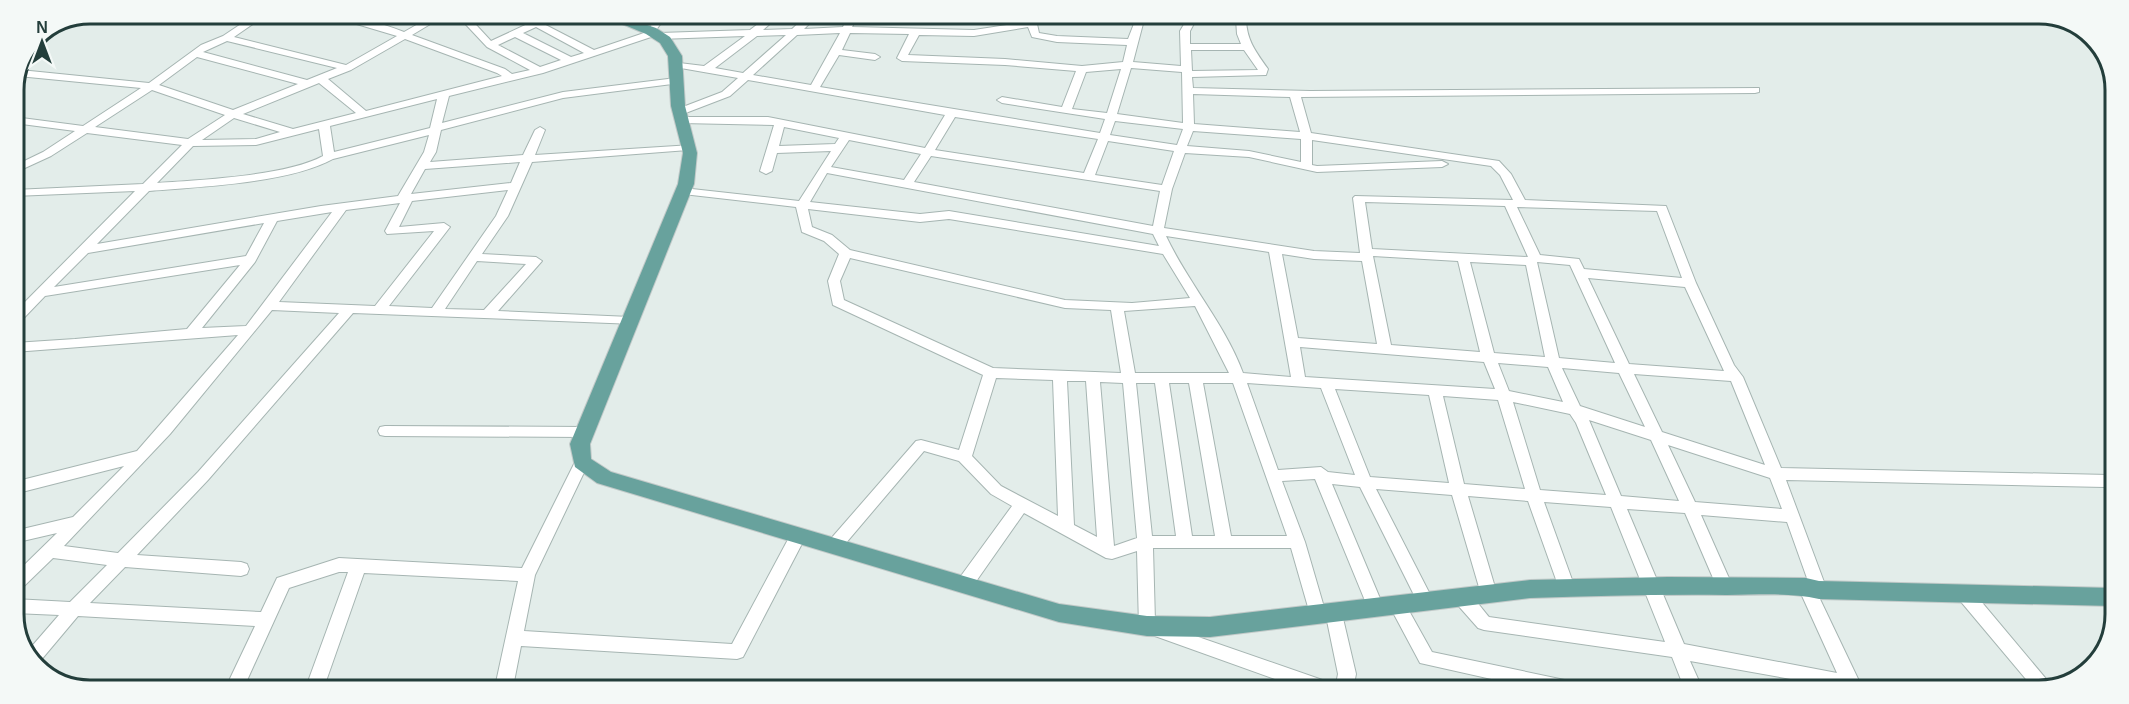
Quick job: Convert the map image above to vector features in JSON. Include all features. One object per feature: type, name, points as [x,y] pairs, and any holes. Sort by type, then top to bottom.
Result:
[{"type":"main road","points":[[639,24],[657,29],[675,56],[680,116],[690,153],[683,191],[580,444],[582,462],[604,478],[1059,614],[1147,626],[1210,627],[1489,594],[1649,585],[1724,585],[2105,597]]},
{"type":"street","points":[[24,165],[46,154],[151,86],[195,53],[226,38],[247,24]]},
{"type":"street","points":[[366,24],[405,34],[501,71],[510,77]]},
{"type":"street","points":[[24,310],[190,143],[233,114],[347,68],[424,24]]},
{"type":"street","points":[[470,24],[490,45],[539,71]]},
{"type":"street","points":[[490,45],[534,24]]},
{"type":"street","points":[[538,24],[594,54]]},
{"type":"street","points":[[707,69],[764,24]]},
{"type":"street","points":[[680,116],[726,94],[804,24]]},
{"type":"street","points":[[813,90],[850,24]]},
{"type":"street","points":[[24,121],[190,143],[256,142],[539,71],[594,54],[657,29],[754,33],[848,30],[974,33],[1032,24],[1035,35],[1057,39],[1132,42]]},
{"type":"street","points":[[1088,178],[1105,137],[1138,24]]},
{"type":"street","points":[[1189,24],[1185,31],[1189,127],[1166,189],[1158,231],[1239,378],[1272,476],[1347,674],[1346,680]]},
{"type":"street","points":[[915,33],[902,58],[1005,62],[1082,69],[1127,65],[1186,72],[1262,73],[1263,69],[1247,47],[1240,24]]},
{"type":"street","points":[[515,33],[570,61]]},
{"type":"street","points":[[226,38],[347,68]]},
{"type":"street","points":[[1186,47],[1247,47]]},
{"type":"street","points":[[836,52],[875,57]]},
{"type":"street","points":[[195,53],[309,84]]},
{"type":"street","points":[[24,193],[236,180],[316,165],[329,157],[563,95],[676,72],[707,69],[813,90],[1008,122],[1181,149],[1249,154],[1307,168],[1442,164]]},
{"type":"street","points":[[1066,111],[1082,69]]},
{"type":"street","points":[[26,74],[151,86],[293,133]]},
{"type":"street","points":[[321,79],[363,114]]},
{"type":"street","points":[[1188,91],[1295,94],[1755,90]]},
{"type":"street","points":[[379,310],[444,227],[391,231],[405,198],[430,152],[444,93]]},
{"type":"street","points":[[1295,94],[1306,136],[1307,168]]},
{"type":"street","points":[[1002,100],[1111,118],[1306,136],[1495,163],[1505,174],[1533,259],[1553,362],[1566,398],[1583,422],[1690,680]]},
{"type":"street","points":[[1008,122],[1019,103]]},
{"type":"street","points":[[907,185],[952,113]]},
{"type":"street","points":[[680,116],[768,120],[928,152],[1166,189]]},
{"type":"street","points":[[766,171],[780,123]]},
{"type":"street","points":[[324,125],[329,157]]},
{"type":"street","points":[[435,313],[502,216],[540,130]]},
{"type":"street","points":[[846,136],[802,206],[806,229],[828,238],[846,253],[1065,304],[1118,306],[1198,301]]},
{"type":"street","points":[[422,166],[688,147]]},
{"type":"street","points":[[772,150],[839,147]]},
{"type":"street","points":[[824,170],[1158,231],[1314,255],[1463,257],[1575,262],[1622,367],[1692,507],[1724,585]]},
{"type":"street","points":[[82,250],[342,207],[516,186]]},
{"type":"street","points":[[683,191],[920,218],[949,215],[1167,251]]},
{"type":"street","points":[[1385,351],[1359,198],[1662,208],[1690,284],[1728,367],[1736,377],[1793,516],[1812,589],[1850,680]]},
{"type":"street","points":[[24,576],[51,551],[142,456],[250,330],[342,207]]},
{"type":"street","points":[[191,333],[251,259],[272,219]]},
{"type":"street","points":[[1275,249],[1299,381]]},
{"type":"street","points":[[846,253],[834,281],[838,302],[991,373],[1060,377],[1239,378],[1504,395],[1572,408],[1775,474],[2105,483]]},
{"type":"street","points":[[474,257],[536,261],[487,315]]},
{"type":"street","points":[[1463,257],[1488,356],[1504,395],[1534,495],[1567,588]]},
{"type":"street","points":[[40,293],[251,259]]},
{"type":"street","points":[[1579,273],[1690,284]]},
{"type":"street","points":[[268,306],[630,321]]},
{"type":"street","points":[[1118,306],[1129,378],[1145,542],[1147,626],[1300,680]]},
{"type":"street","points":[[37,653],[75,608],[203,476],[350,309]]},
{"type":"street","points":[[24,347],[250,330]]},
{"type":"street","points":[[1291,342],[1736,377]]},
{"type":"street","points":[[964,457],[991,373]]},
{"type":"street","points":[[1060,377],[1066,528]]},
{"type":"street","points":[[1093,377],[1106,549]]},
{"type":"street","points":[[1161,378],[1185,542]]},
{"type":"street","points":[[1195,378],[1224,541]]},
{"type":"street","points":[[1326,383],[1365,482],[1426,602]]},
{"type":"street","points":[[1435,391],[1458,489],[1489,594]]},
{"type":"street","points":[[385,431],[585,432]]},
{"type":"street","points":[[834,546],[921,445],[964,457],[996,490],[1113,553],[1145,542],[1297,542]]},
{"type":"street","points":[[24,486],[142,456]]},
{"type":"street","points":[[505,680],[527,575],[582,462]]},
{"type":"street","points":[[1272,476],[1321,473],[1376,608]]},
{"type":"street","points":[[1322,477],[1793,516]]},
{"type":"street","points":[[964,585],[1022,504]]},
{"type":"street","points":[[24,535],[77,523]]},
{"type":"street","points":[[514,638],[737,652],[798,536]]},
{"type":"street","points":[[51,551],[121,560],[241,569]]},
{"type":"street","points":[[238,680],[283,583],[339,566],[527,575]]},
{"type":"street","points":[[318,680],[358,567]]},
{"type":"street","points":[[1963,592],[2037,680]]},
{"type":"street","points":[[1461,597],[1484,623],[1679,651],[1840,680]]},
{"type":"street","points":[[1397,605],[1426,658],[1528,680]]},
{"type":"street","points":[[24,606],[266,619]]}]
